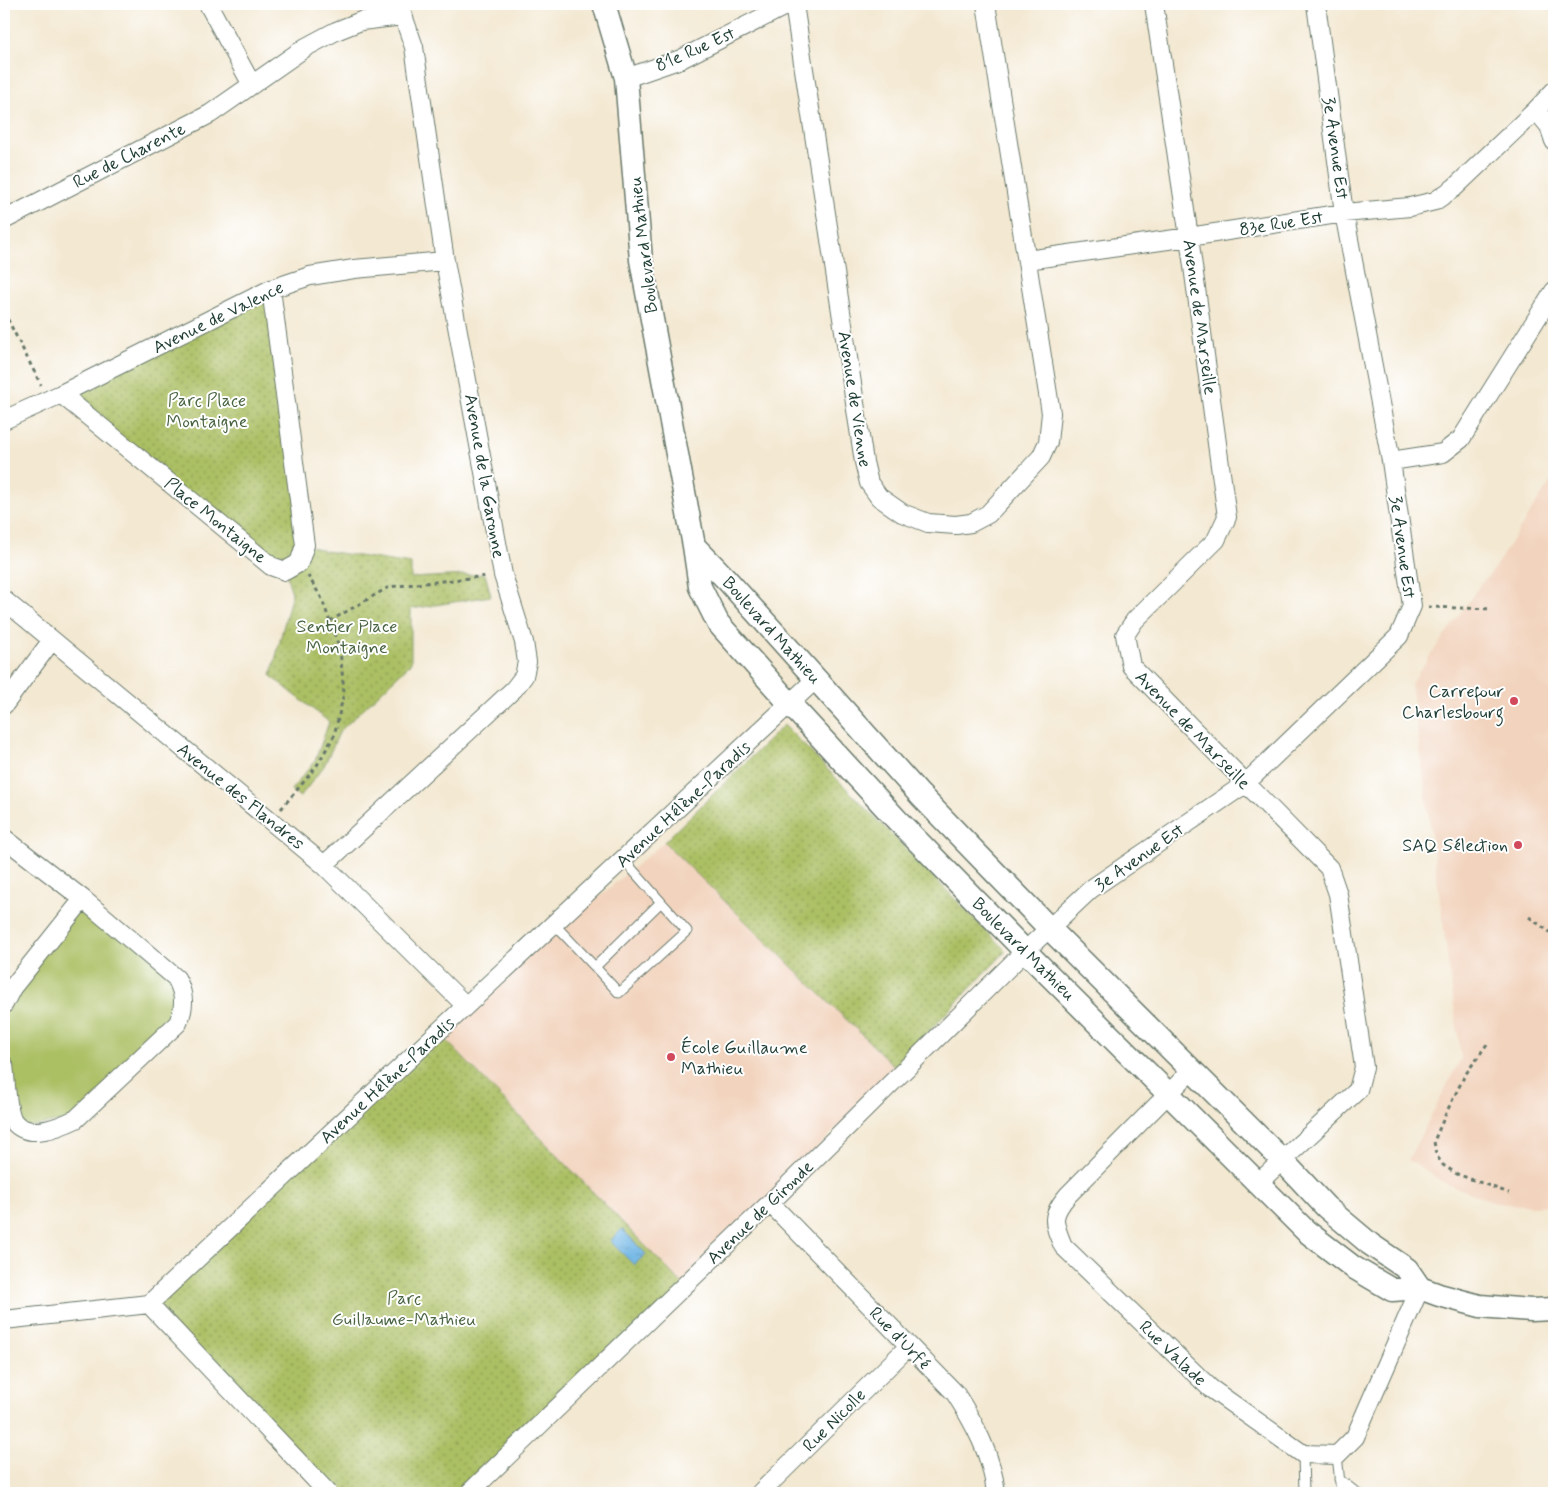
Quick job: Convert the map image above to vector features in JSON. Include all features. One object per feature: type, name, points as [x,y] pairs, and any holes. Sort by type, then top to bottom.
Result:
[{"type":"street","points":[[208,4],[252,85]]},
{"type":"street","name":"Boulevard Mathieu","points":[[604,4],[626,78],[641,260],[700,587],[718,623],[897,820],[1025,951],[1306,1231],[1353,1267],[1392,1290],[1420,1288],[1480,1306],[1531,1310],[1554,1309]]},
{"type":"street","name":"81e Rue Est","points":[[626,78],[681,59],[789,4]]},
{"type":"street","name":"Avenue de Vienne","points":[[794,4],[864,462],[869,483],[879,497],[902,513],[928,523],[956,525],[971,523],[988,514],[1041,457],[1048,442],[1051,413],[986,4]]},
{"type":"street","name":"Avenue de Marseille","points":[[1154,4],[1189,238],[1227,517],[1216,540],[1135,620],[1124,635],[1131,666],[1329,868],[1338,894],[1364,1067],[1358,1090],[1258,1183]]},
{"type":"street","name":"3e Avenue Est","points":[[1050,929],[1091,889],[1245,784],[1399,636],[1412,606],[1391,461],[1344,213],[1316,4]]},
{"type":"street","name":"Rue de Charente","points":[[4,220],[210,114],[306,47],[336,31],[361,21],[401,10]]},
{"type":"street","name":"Avenue de la Garonne","points":[[324,865],[514,690],[524,676],[527,662],[524,642],[503,575],[445,261],[414,47],[401,10]]},
{"type":"street","name":"83e Rue Est","points":[[1027,260],[1189,238],[1344,213],[1410,207],[1435,201],[1454,188],[1554,92]]},
{"type":"street","points":[[1536,110],[1549,126],[1554,141]]},
{"type":"street","name":"Avenue de Valence","points":[[4,420],[55,397],[271,289],[310,276],[354,268],[445,261]]},
{"type":"street","points":[[271,289],[305,545],[299,563]]},
{"type":"street","points":[[1391,461],[1443,453],[1461,439],[1554,291]]},
{"type":"street","name":"Place Montaigne","points":[[55,397],[270,566],[284,571],[299,563]]},
{"type":"street","name":"Boulevard Mathieu","points":[[694,546],[920,795],[1050,929],[1282,1160],[1326,1207],[1370,1244],[1407,1269],[1420,1288]]},
{"type":"street","name":"Avenue des Flandres","points":[[4,600],[324,865],[466,1006]]},
{"type":"street","points":[[4,705],[52,640]]},
{"type":"street","name":"Avenue Hélène-Paradis","points":[[149,1304],[816,679]]},
{"type":"street","points":[[4,838],[83,899],[176,978],[182,989],[184,1000],[183,1012],[178,1023],[76,1119],[62,1126],[32,1131],[22,1128],[14,1122],[10,1113],[4,1065]]},
{"type":"street","points":[[4,1004],[12,988],[83,899]]},
{"type":"street","name":"Avenue de Gironde","points":[[469,1493],[770,1204],[1025,951],[1050,929]]},
{"type":"street","name":"Rue Valade","points":[[1192,1070],[1168,1092],[1058,1206],[1054,1218],[1056,1231],[1063,1246],[1210,1388],[1303,1454]]},
{"type":"street","name":"Rue d'Urfé","points":[[770,1204],[955,1393],[974,1422],[987,1452],[996,1493]]},
{"type":"street","points":[[1303,1454],[1337,1455],[1355,1437],[1420,1288]]},
{"type":"street","points":[[4,1320],[149,1304],[328,1493]]},
{"type":"street","name":"Rue Nicolle","points":[[760,1493],[908,1346]]},
{"type":"lane","points":[[554,924],[619,993],[687,930],[624,859]]},
{"type":"lane","points":[[594,967],[662,902]]},
{"type":"lane","points":[[1303,1454],[1304,1493]]},
{"type":"lane","points":[[1337,1455],[1341,1493]]},
{"type":"lane","points":[[1339,1479],[1357,1493]]},
{"type":"path","points":[[4,312],[55,397]]},
{"type":"path","points":[[271,821],[316,767],[334,736],[344,693],[340,649],[321,597],[299,563]]},
{"type":"path","points":[[330,622],[389,587],[503,575]]},
{"type":"path","points":[[1412,606],[1492,609]]},
{"type":"path","points":[[1529,917],[1554,935]]},
{"type":"path","points":[[1487,1044],[1465,1076],[1447,1111],[1434,1141],[1436,1155],[1442,1165],[1457,1174],[1509,1193]]},
{"type":"shaded area","points":[[1554,476],[1554,1205],[1533,1206],[1497,1203],[1445,1183],[1408,1160],[1461,1058],[1411,683],[1480,585],[1491,573]]},
{"type":"shaded area","points":[[664,842],[895,1067],[684,1286],[438,1032]]},
{"type":"green space","name":"Parc Place Montaigne","points":[[271,289],[305,545],[326,551],[411,564],[411,578],[485,574],[491,596],[411,609],[411,663],[340,731],[324,766],[300,797],[291,790],[315,761],[329,722],[271,676],[292,593],[285,571],[61,394]]},
{"type":"green space","points":[[784,725],[1006,951],[895,1067],[664,842]]},
{"type":"green space","points":[[83,899],[176,978],[183,1012],[76,1119],[22,1128],[4,1065],[4,1004]]},
{"type":"green space","name":"Parc Guillaume-Mathieu","points":[[438,1032],[684,1286],[469,1493],[328,1493],[149,1304]]},
{"type":"water","points":[[622,1229],[646,1254],[634,1265],[610,1241]]},
{"type":"place","name":"Carrefour Charlesbourg","points":[[1514,701]]},
{"type":"place","name":"SAQ Sélection","points":[[1518,845]]},
{"type":"place","name":"École Guillaume Mathieu","points":[[671,1057]]},
{"type":"park label","name":"Sentier Place Montaigne","points":[[347,636]]}]
